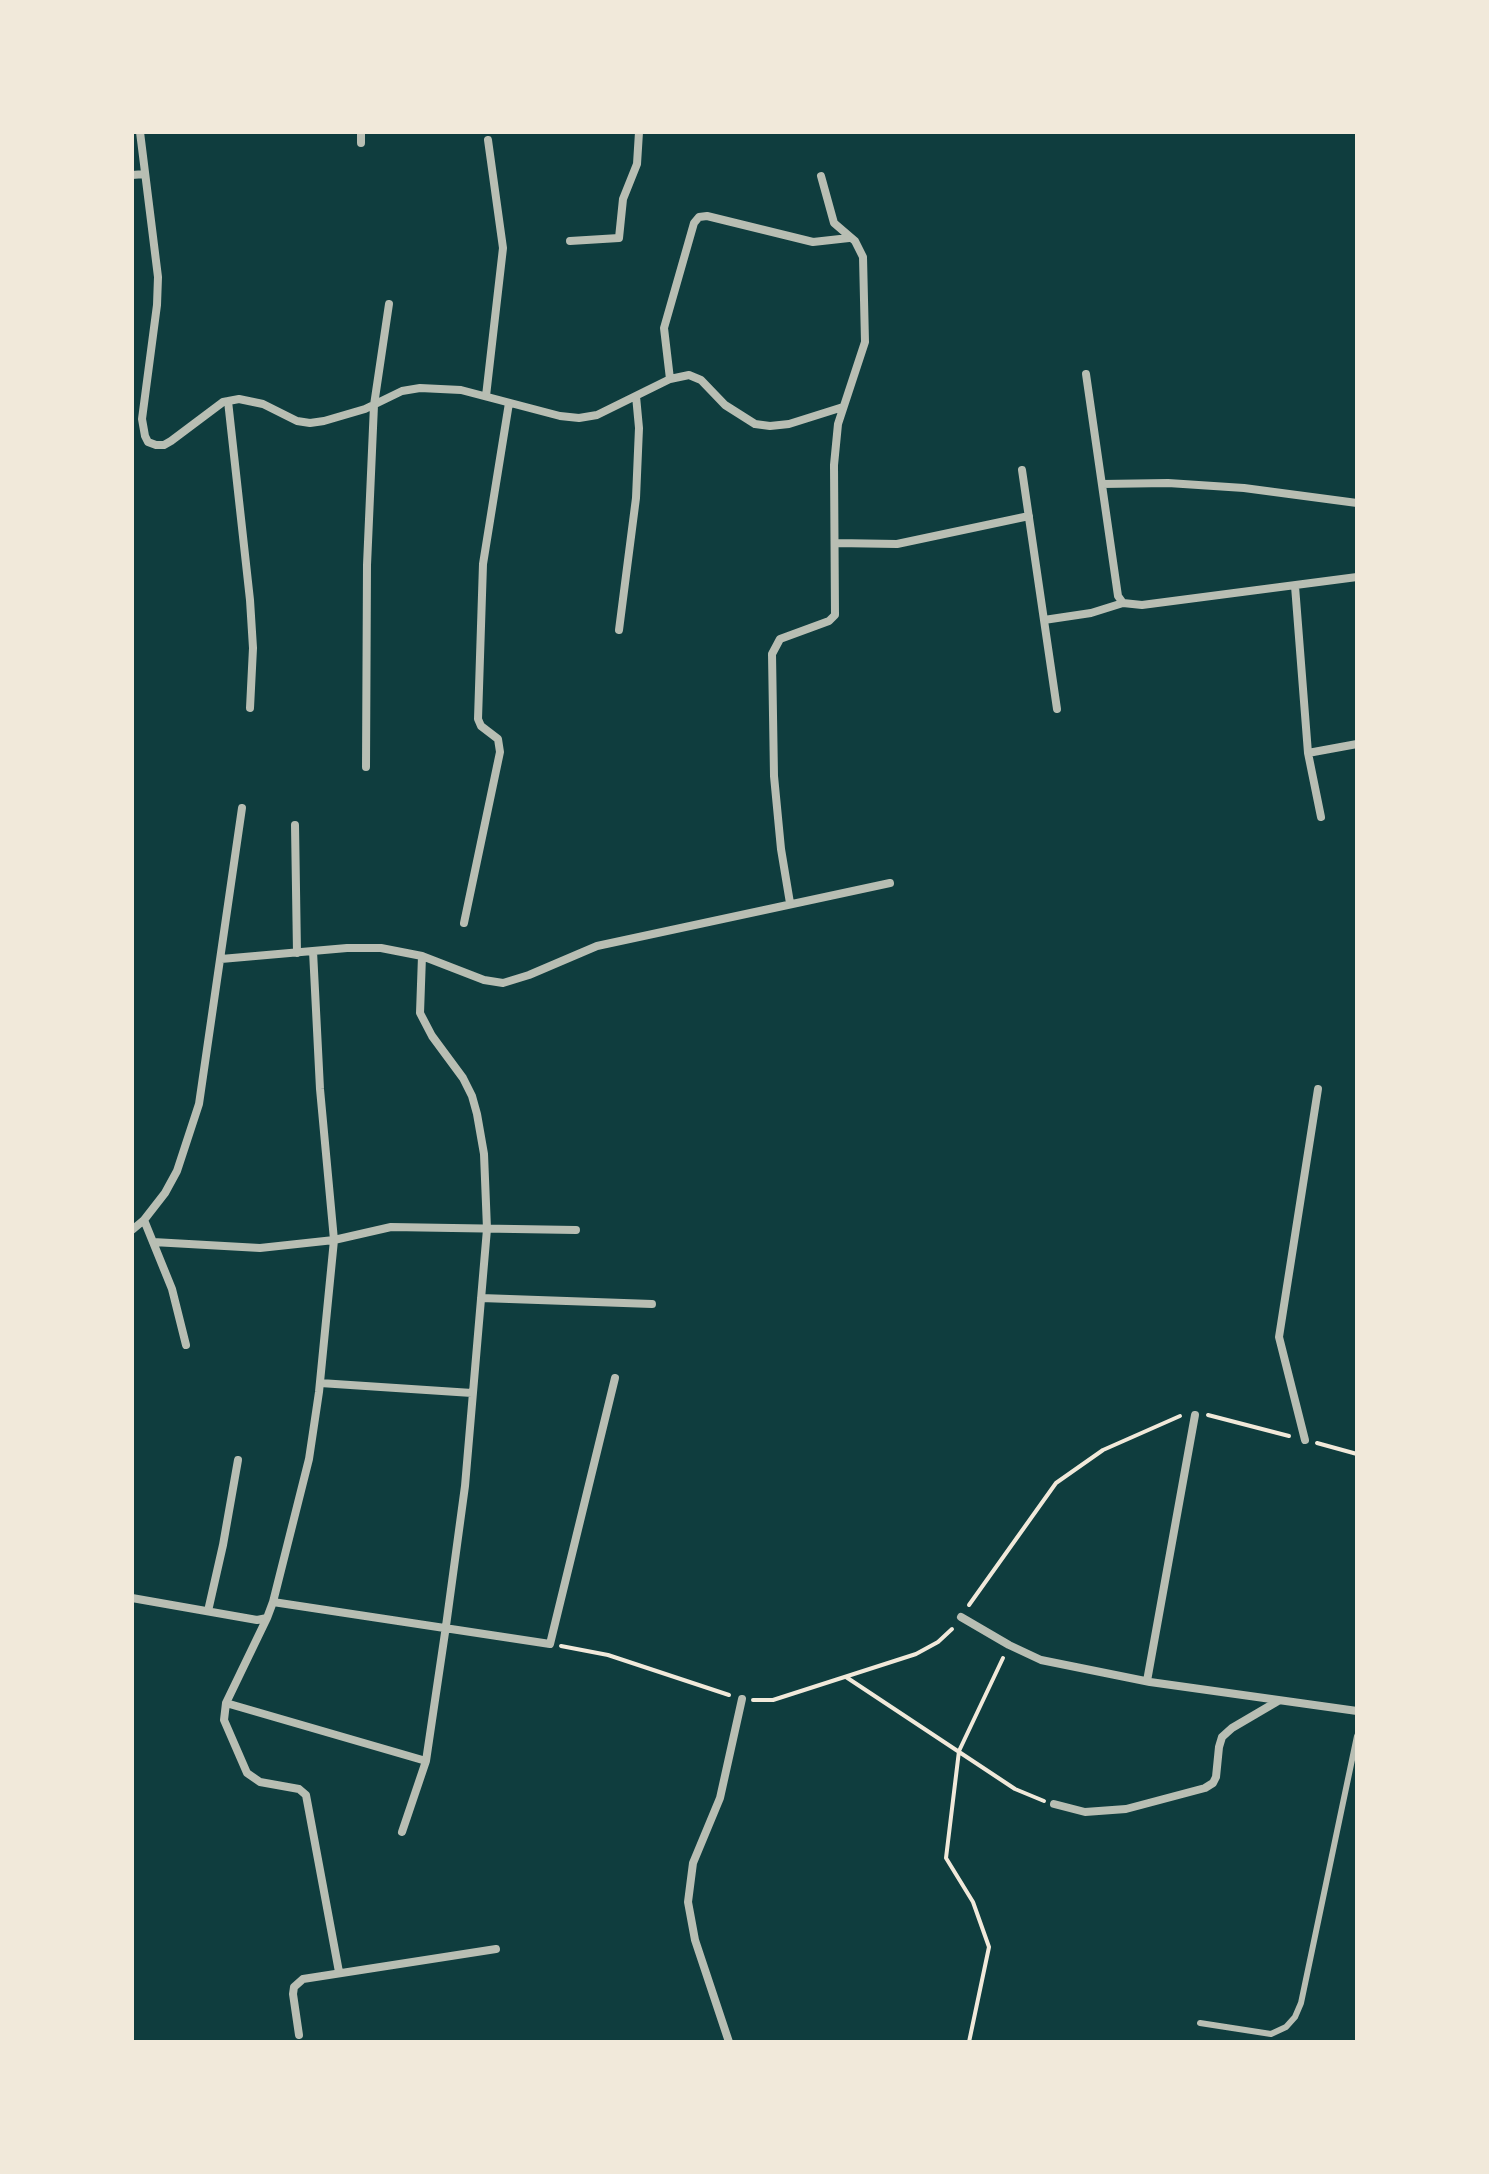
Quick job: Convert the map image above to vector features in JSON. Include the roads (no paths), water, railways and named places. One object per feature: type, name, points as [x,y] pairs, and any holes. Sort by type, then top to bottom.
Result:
[{"type":"street","points":[[140,132],[158,277],[142,419],[148,442],[164,445],[228,401],[239,399],[263,404],[297,421],[310,423],[374,405],[402,391],[420,388],[461,390],[560,416],[579,418],[597,415],[670,379],[689,375],[695,376],[744,419],[770,426],[789,424],[843,407]]},
{"type":"street","points":[[361,132],[361,143]]},
{"type":"street","points":[[570,241],[619,238],[623,199],[637,164],[639,132]]},
{"type":"street","points":[[486,396],[503,248],[488,140]]},
{"type":"street","points":[[132,175],[145,174]]},
{"type":"street","points":[[790,903],[774,776],[772,654],[780,639],[829,621],[835,615],[834,465],[838,424],[865,342],[863,257],[858,246],[834,223],[821,176]]},
{"type":"street","points":[[670,379],[664,328],[694,223],[699,217],[707,216],[813,242],[850,238]]},
{"type":"street","points":[[366,767],[367,565],[374,405],[389,304]]},
{"type":"street","points":[[1086,374],[1118,596],[1123,603]]},
{"type":"street","points":[[619,630],[636,498],[639,428],[636,396]]},
{"type":"street","points":[[228,401],[251,616],[253,674],[250,708]]},
{"type":"street","points":[[464,923],[500,752],[498,739],[478,723],[478,703],[483,564],[509,403]]},
{"type":"street","points":[[1022,470],[1057,709]]},
{"type":"street","points":[[1102,484],[1168,483],[1244,488],[1357,503]]},
{"type":"street","points":[[836,543],[897,544],[1029,516]]},
{"type":"street","points":[[1044,620],[1091,613],[1123,603],[1142,605],[1357,577]]},
{"type":"street","points":[[1295,586],[1308,753],[1321,817]]},
{"type":"street","points":[[1308,753],[1357,744]]},
{"type":"street","points":[[132,1230],[165,1193],[186,1150],[199,1104],[242,808]]},
{"type":"street","points":[[295,825],[297,953]]},
{"type":"street","points":[[221,959],[381,948],[422,956],[484,980],[503,983],[597,946],[890,883]]},
{"type":"street","points":[[313,951],[320,1089],[334,1240],[320,1383],[301,1500],[273,1602],[226,1703],[224,1720],[247,1773],[260,1782],[299,1789],[306,1795],[339,1972]]},
{"type":"street","points":[[402,1832],[426,1761],[446,1626],[465,1486],[487,1229],[484,1154],[477,1114],[463,1078],[432,1036],[420,1013],[422,956]]},
{"type":"street","points":[[1305,1440],[1279,1337],[1318,1089]]},
{"type":"street","points":[[144,1220],[172,1289],[186,1345]]},
{"type":"street","points":[[153,1242],[260,1248],[334,1240],[391,1227],[576,1230]]},
{"type":"street","points":[[481,1298],[652,1304]]},
{"type":"street","points":[[273,1602],[550,1644],[615,1378]]},
{"type":"street","points":[[320,1383],[472,1393]]},
{"type":"street","points":[[1147,1681],[1195,1415]]},
{"type":"street","points":[[208,1611],[238,1460]]},
{"type":"street","points":[[132,1598],[257,1620],[267,1618]]},
{"type":"street","points":[[961,1617],[1041,1660],[1147,1681],[1357,1711]]},
{"type":"street","points":[[729,2042],[695,1940],[688,1902],[693,1863],[720,1798],[742,1699]]},
{"type":"street","points":[[1054,1804],[1085,1812],[1126,1809],[1210,1786],[1216,1777],[1222,1737],[1279,1701]]},
{"type":"street","points":[[226,1703],[426,1761]]},
{"type":"street","points":[[299,2035],[294,1987],[303,1979],[496,1949]]},
{"type":"lane","points":[[1200,2023],[1271,2034],[1286,2027],[1295,2017],[1301,2003],[1357,1736]]}]
